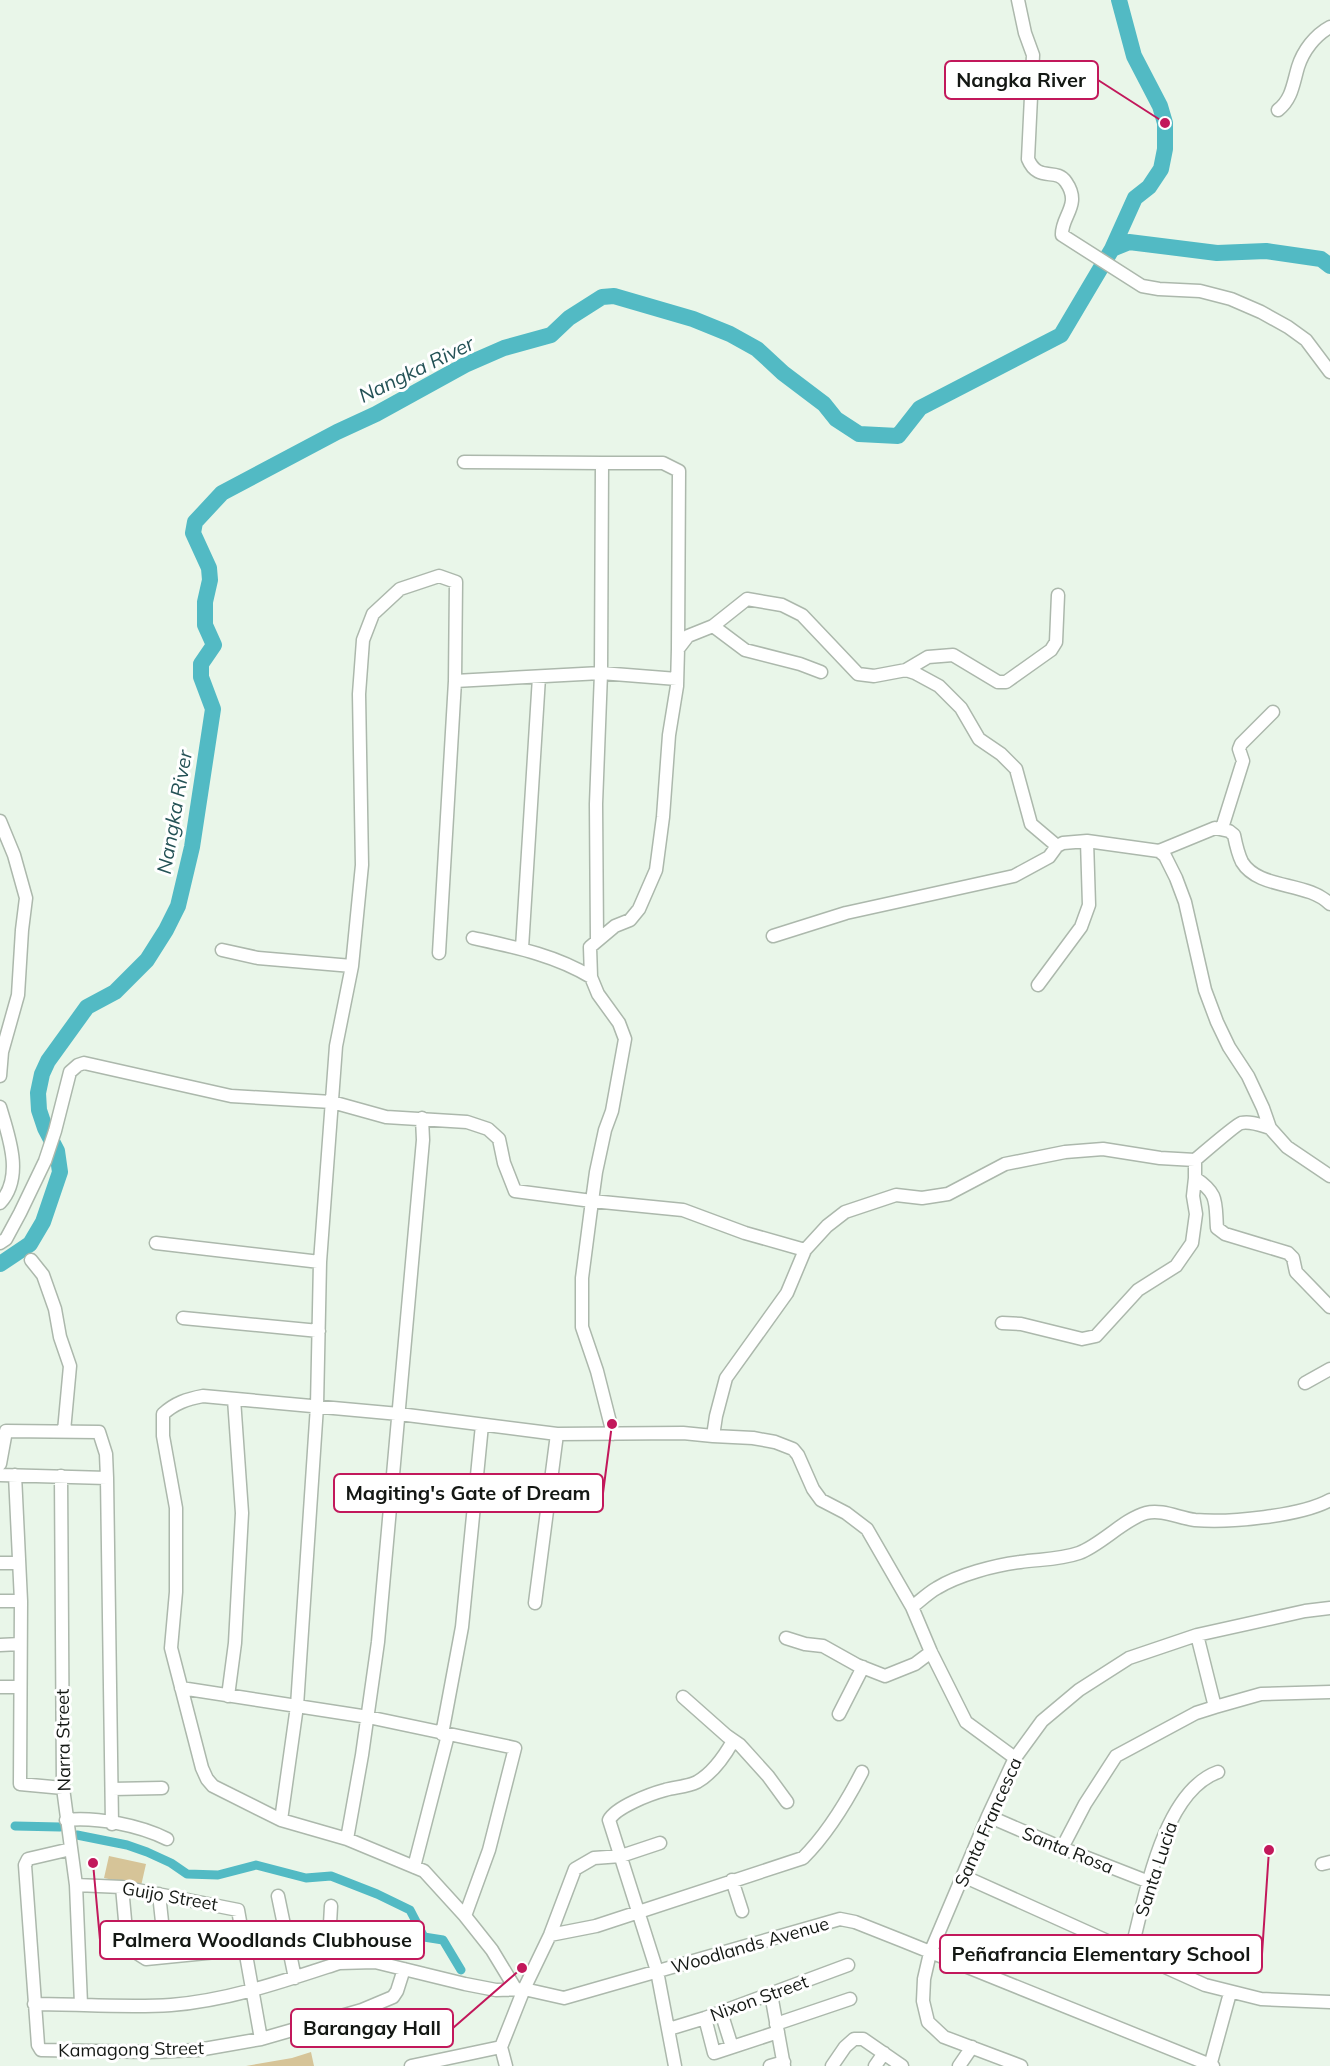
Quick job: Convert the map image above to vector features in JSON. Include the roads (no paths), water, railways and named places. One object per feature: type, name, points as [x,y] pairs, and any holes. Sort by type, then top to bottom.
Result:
[{"type":"street","points":[[1018,0],[1033,56],[1028,159],[1035,171],[1064,178],[1069,187],[1072,205],[1061,234],[1142,286],[1200,291],[1231,299],[1261,312],[1306,340],[1330,372]]},
{"type":"street","points":[[1278,110],[1286,104],[1304,54],[1313,40],[1330,27]]},
{"type":"street","points":[[464,462],[663,463],[679,471],[677,679],[669,735],[663,817],[656,870],[639,909],[630,920],[615,926],[590,947],[591,977],[598,994],[619,1023],[625,1039],[612,1111],[604,1130],[596,1172],[582,1278],[582,1327],[597,1371],[613,1434]]},
{"type":"street","points":[[597,940],[596,804],[601,673],[602,463]]},
{"type":"street","points":[[281,1820],[297,1706],[317,1406],[320,1262],[336,1046],[352,966],[362,865],[359,694],[363,640],[373,614],[400,589],[439,576],[456,582],[455,681],[439,953]]},
{"type":"street","points":[[678,649],[688,636],[713,626],[747,599],[782,605],[802,615],[858,674],[874,676],[906,670],[928,657],[952,655],[998,682],[1006,682],[1051,650],[1056,642],[1058,596]]},
{"type":"street","points":[[713,626],[744,650],[800,664],[821,672]]},
{"type":"street","points":[[906,670],[939,686],[961,708],[979,739],[1016,769],[1031,824],[1057,846]]},
{"type":"street","points":[[455,681],[601,673],[677,679]]},
{"type":"street","points":[[522,948],[539,676]]},
{"type":"street","points":[[1222,828],[1243,761],[1239,749],[1241,744],[1273,712]]},
{"type":"street","points":[[0,821],[14,855],[26,898],[18,995],[2,1052],[0,1076]]},
{"type":"street","points":[[773,936],[846,913],[1014,876],[1049,857],[1057,846],[1064,843],[1087,841],[1159,851],[1215,828],[1222,828],[1234,836],[1242,861],[1254,876],[1303,889],[1330,904]]},
{"type":"street","points":[[1038,985],[1081,927],[1089,905],[1087,841]]},
{"type":"street","points":[[1159,851],[1165,856],[1173,871],[1185,902],[1205,990],[1217,1022],[1229,1047],[1248,1076],[1270,1128],[1287,1147],[1330,1176]]},
{"type":"street","points":[[473,938],[522,948],[553,959],[591,977]]},
{"type":"street","points":[[222,950],[258,958],[352,966]]},
{"type":"street","points":[[0,1244],[6,1239],[45,1161],[70,1072],[84,1063],[231,1096],[332,1102],[386,1117],[467,1122],[488,1129],[499,1139],[504,1163],[515,1191],[683,1210],[745,1233],[805,1250]]},
{"type":"street","points":[[0,1107],[8,1134],[13,1176],[8,1194],[0,1203]]},
{"type":"street","points":[[347,1839],[378,1642],[422,1152],[422,1118]]},
{"type":"street","points":[[713,1436],[726,1378],[787,1293],[805,1250],[827,1226],[845,1212],[896,1195],[922,1198],[948,1194],[1005,1164],[1065,1152],[1102,1149],[1160,1158],[1194,1160],[1221,1140],[1237,1124],[1250,1123],[1270,1128]]},
{"type":"street","points":[[1002,1323],[1021,1324],[1082,1340],[1096,1336],[1138,1290],[1176,1266],[1192,1244],[1196,1214],[1193,1196],[1194,1160]]},
{"type":"street","points":[[1195,1178],[1214,1193],[1217,1203],[1217,1228],[1225,1234],[1288,1253],[1293,1258],[1296,1272],[1330,1307]]},
{"type":"street","points":[[156,1243],[320,1262]]},
{"type":"street","points":[[31,1260],[43,1275],[55,1309],[60,1337],[70,1366],[64,1431]]},
{"type":"street","points":[[183,1318],[319,1331]]},
{"type":"street","points":[[1305,1383],[1330,1369]]},
{"type":"street","points":[[520,1989],[465,1916],[424,1871],[347,1839],[281,1820],[213,1786],[207,1779],[202,1768],[171,1648],[176,1592],[176,1508],[163,1436],[163,1414],[170,1407],[185,1399],[203,1396],[399,1414],[557,1434],[683,1433],[753,1438],[775,1442],[793,1449],[821,1500],[846,1513],[867,1529],[912,1607],[966,1722],[1015,1758]]},
{"type":"street","points":[[228,1696],[235,1643],[242,1514],[234,1399]]},
{"type":"street","points":[[414,1867],[445,1734],[462,1627],[482,1425]]},
{"type":"street","points":[[0,1464],[6,1431],[99,1432],[106,1454],[112,1824]]},
{"type":"street","points":[[535,1603],[557,1434]]},
{"type":"street","points":[[0,1475],[107,1478]]},
{"type":"street","points":[[15,1475],[21,1601],[20,1784],[63,1788]]},
{"type":"street","name":"Narra Street","points":[[61,1476],[63,1788],[76,1885],[81,2004]]},
{"type":"street","points":[[912,1607],[938,1587],[975,1572],[1020,1562],[1046,1561],[1080,1552],[1146,1513],[1162,1513],[1195,1520],[1244,1518],[1294,1513],[1312,1509],[1330,1500]]},
{"type":"street","points":[[0,1563],[19,1563]]},
{"type":"street","points":[[0,1601],[21,1601]]},
{"type":"street","name":"Santa Francesca","points":[[1021,2066],[944,2037],[928,2022],[923,2001],[924,1979],[930,1953],[1015,1758],[1042,1721],[1079,1690],[1129,1658],[1197,1635],[1305,1611],[1330,1608]]},
{"type":"street","points":[[1197,1635],[1215,1707]]},
{"type":"street","points":[[786,1638],[805,1644],[824,1646],[885,1676],[915,1664],[932,1653]]},
{"type":"street","points":[[0,1645],[20,1644]]},
{"type":"street","points":[[839,1714],[863,1667]]},
{"type":"street","points":[[0,1687],[20,1687]]},
{"type":"street","points":[[181,1688],[368,1717],[515,1748],[489,1850],[465,1916]]},
{"type":"street","points":[[1062,1848],[1085,1804],[1116,1756],[1196,1713],[1215,1707],[1261,1694],[1330,1692]]},
{"type":"street","points":[[683,1697],[740,1745],[759,1765],[787,1802]]},
{"type":"street","points":[[675,2066],[657,1971],[609,1824],[610,1817],[626,1806],[657,1793],[697,1782],[718,1764],[734,1741]]},
{"type":"street","points":[[550,1935],[596,1926],[803,1858],[815,1846],[848,1800],[862,1772]]},
{"type":"street","name":"Santa Lucia","points":[[1131,1951],[1149,1882],[1171,1818],[1203,1778],[1218,1772]]},
{"type":"street","points":[[112,1789],[162,1788]]},
{"type":"street","name":"Santa Rosa","points":[[988,1816],[1149,1882]]},
{"type":"street","points":[[66,1820],[88,1818],[152,1832],[167,1839]]},
{"type":"street","points":[[506,2066],[501,2047],[520,1989],[550,1935],[575,1869],[594,1858],[621,1856],[660,1843]]},
{"type":"street","points":[[34,2004],[25,1861],[71,1849]]},
{"type":"street","points":[[963,1876],[1205,1985],[1261,1999],[1330,2002]]},
{"type":"street","points":[[732,1880],[742,1911]]},
{"type":"street","name":"Guijo Street","points":[[76,1885],[122,1887],[238,1910],[261,2039]]},
{"type":"street","points":[[122,1887],[127,1942],[135,1952],[146,1959],[246,1949]]},
{"type":"street","points":[[159,1894],[163,1931]]},
{"type":"street","points":[[278,1896],[295,1978]]},
{"type":"street","points":[[332,1906],[330,1924],[339,1963]]},
{"type":"street","name":"Woodlands Avenue","points":[[34,2004],[174,2005],[252,1991],[339,1963],[375,1962],[496,1990],[520,1989],[564,1998],[840,1919],[855,1922],[903,1941],[1211,2066]]},
{"type":"street","name":"Nixon Street","points":[[669,2029],[848,1965]]},
{"type":"street","name":"Kamagong Street","points":[[34,2004],[41,2050],[150,2052],[198,2050],[261,2039],[363,2010],[393,1997],[404,1969]]},
{"type":"street","points":[[1211,2066],[1230,1993]]},
{"type":"street","points":[[770,2066],[784,2064],[771,1994]]},
{"type":"street","points":[[705,2018],[714,2053],[850,1999]]},
{"type":"street","points":[[721,2012],[732,2047]]},
{"type":"street","points":[[832,2066],[845,2047],[854,2039],[863,2039],[902,2066]]},
{"type":"street","points":[[411,2066],[451,2062],[501,2047]]},
{"type":"street","points":[[959,2066],[972,2047]]},
{"type":"street","points":[[875,2066],[884,2053]]},
{"type":"waterway","name":"Nangka River","points":[[0,1264],[30,1244],[43,1222],[60,1172],[57,1151],[39,1110],[38,1093],[42,1074],[48,1061],[87,1007],[115,992],[147,960],[178,906],[192,847],[213,709],[201,677],[201,664],[214,645],[205,625],[205,602],[210,580],[209,568],[193,533],[195,522],[222,493],[376,414],[465,365],[504,348],[551,335],[569,318],[602,297],[614,296],[693,319],[730,334],[757,349],[783,373],[824,404],[836,419],[859,434],[898,436],[920,408],[1061,335],[1112,249],[1135,198],[1149,187],[1161,169],[1165,149],[1165,123],[1160,106],[1134,56],[1119,0]]},
{"type":"waterway","points":[[1112,249],[1129,242],[1217,253],[1266,251],[1321,259],[1330,266]]},
{"type":"waterway","points":[[15,1826],[60,1827]]},
{"type":"waterway","points":[[77,1835],[127,1845],[147,1852],[171,1863],[187,1874],[218,1875],[256,1865],[306,1878],[331,1876],[410,1910],[424,1937],[443,1940],[461,1970]]},
{"type":"place","name":"Nangka River","points":[[1165,123]]},
{"type":"place","name":"Magiting's Gate of Dream","points":[[612,1424]]},
{"type":"place","name":"Peñafrancia Elementary School","points":[[1269,1850]]},
{"type":"place","name":"Palmera Woodlands Clubhouse","points":[[93,1863]]},
{"type":"place","name":"Barangay Hall","points":[[522,1968]]}]
